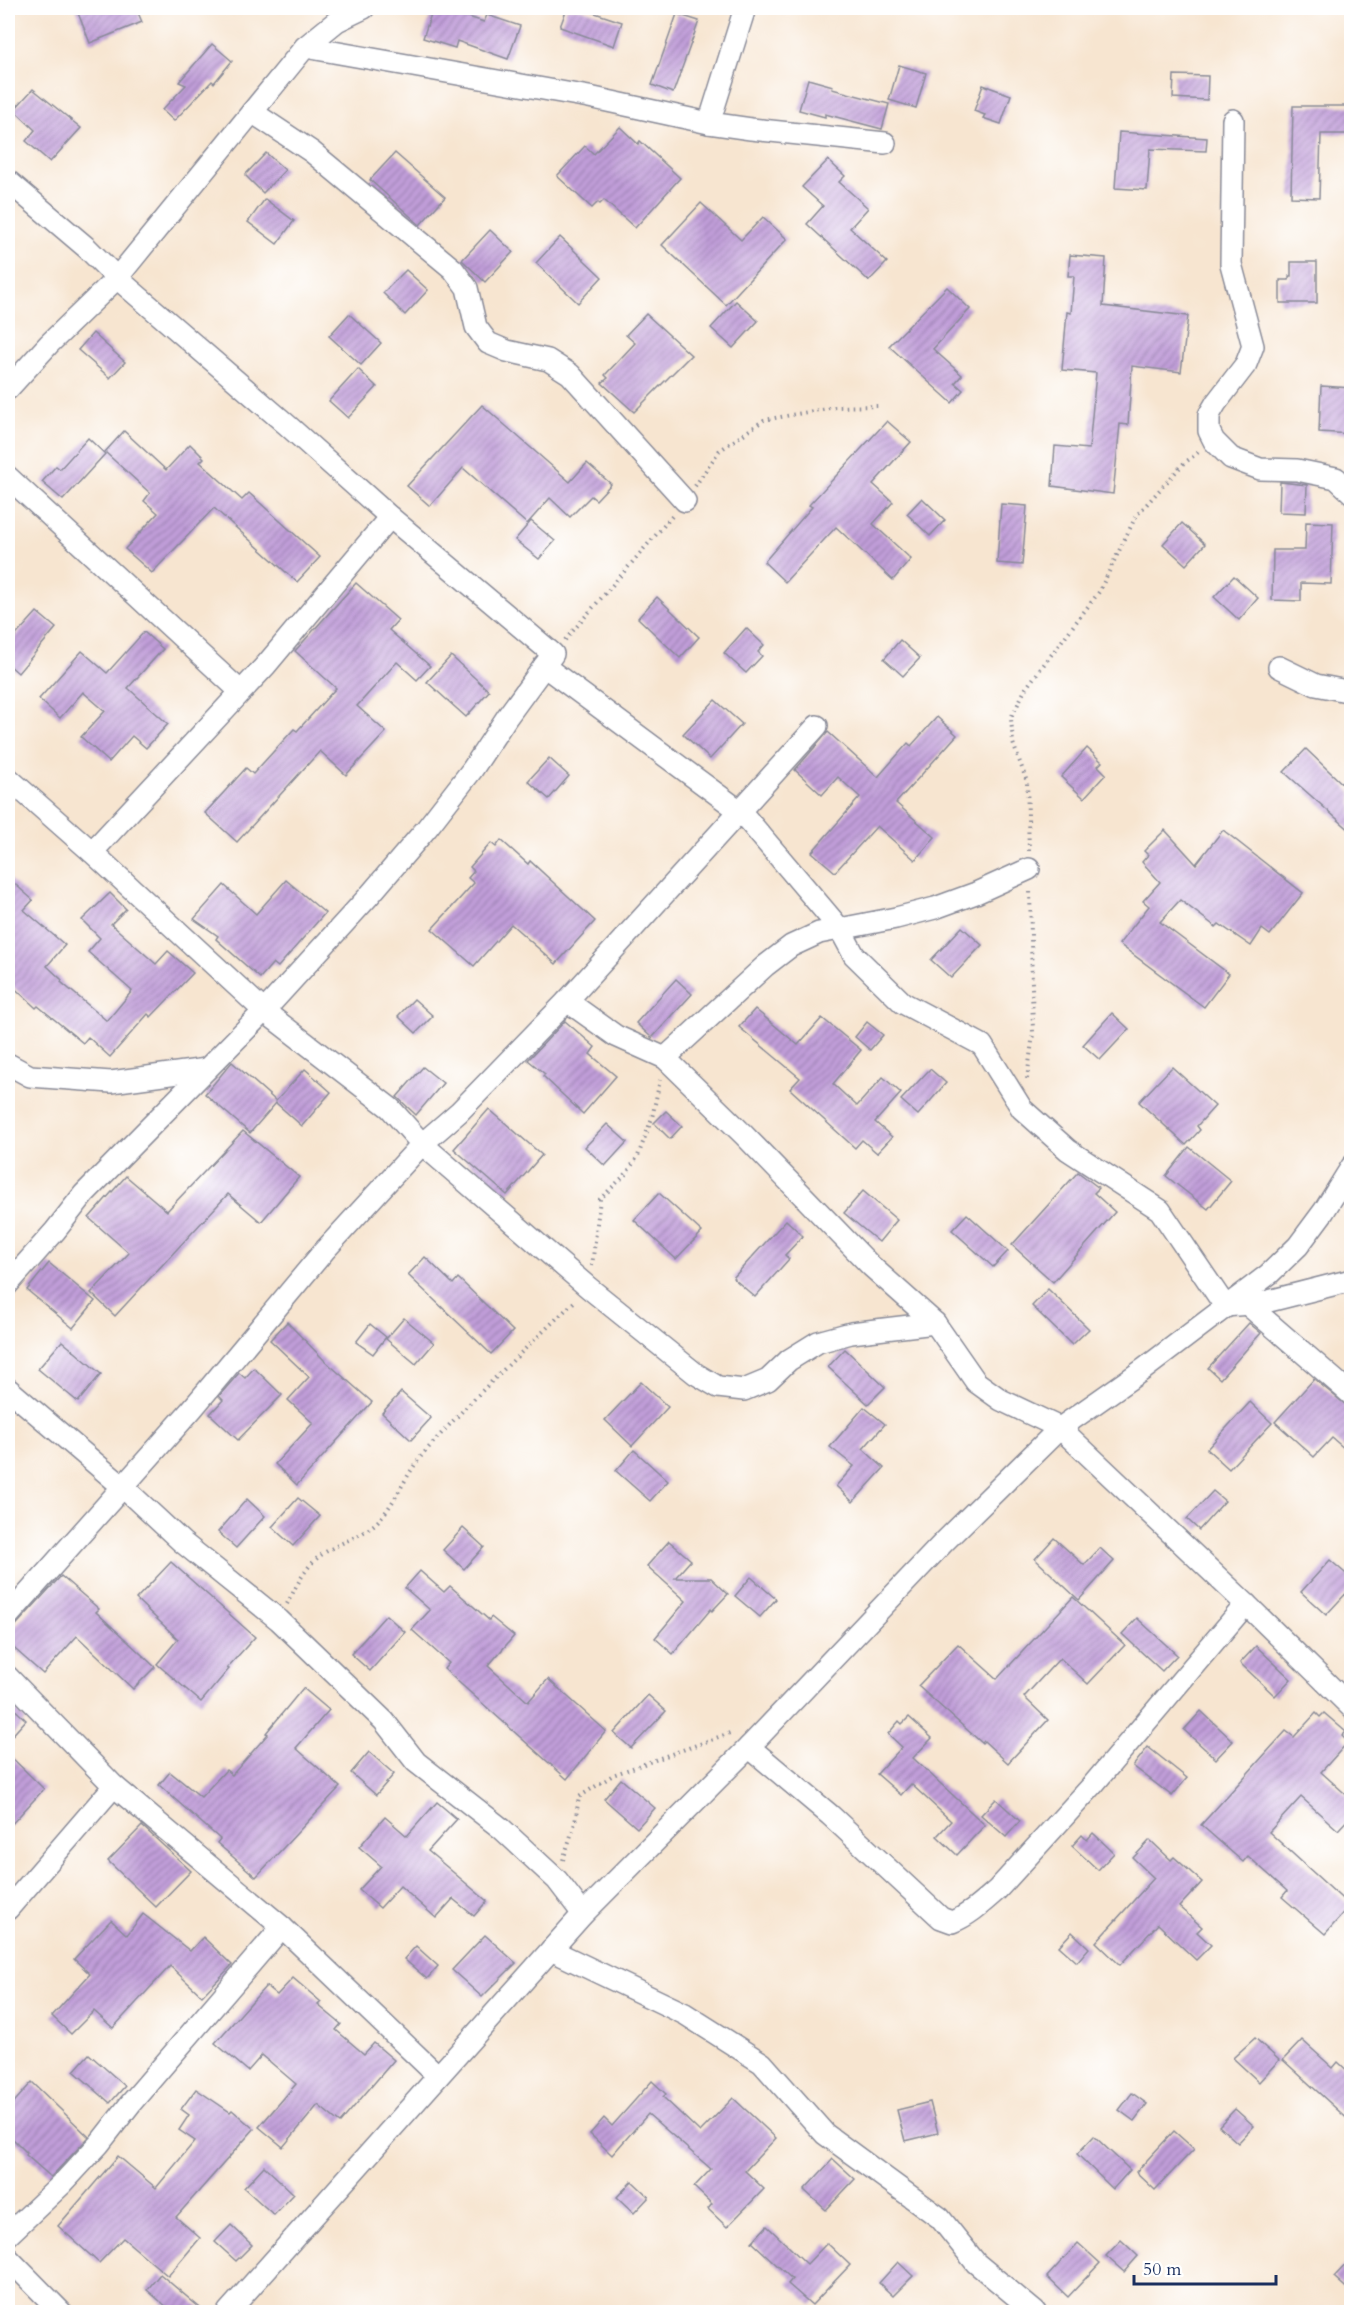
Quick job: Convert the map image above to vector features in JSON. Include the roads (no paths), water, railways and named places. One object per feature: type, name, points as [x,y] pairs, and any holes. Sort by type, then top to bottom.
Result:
[{"type":"street","points":[[8,389],[49,344],[117,278],[305,47],[337,21],[364,8]]},
{"type":"street","points":[[710,123],[745,8]]},
{"type":"street","points":[[305,47],[589,97],[710,123],[885,143]]},
{"type":"street","points":[[252,112],[312,152],[453,269],[467,288],[476,327],[488,343],[507,351],[548,360],[570,374],[686,501]]},
{"type":"street","points":[[1233,120],[1232,264],[1253,346],[1246,364],[1209,415],[1209,431],[1214,441],[1232,459],[1260,469],[1297,470],[1336,478],[1352,493]]},
{"type":"street","points":[[8,181],[87,248],[117,278],[390,517],[553,654],[472,770],[427,828],[264,1011],[84,1194],[8,1284]]},
{"type":"street","points":[[8,477],[240,691]]},
{"type":"street","points":[[92,852],[287,640],[390,517]]},
{"type":"street","points":[[544,666],[741,812],[840,929],[854,955],[903,1003],[982,1046],[1022,1109],[1068,1150],[1160,1210],[1226,1306]]},
{"type":"street","points":[[1279,667],[1316,685],[1352,692]]},
{"type":"street","points":[[8,1616],[123,1487],[324,1251],[422,1143],[459,1112],[567,1001],[817,726]]},
{"type":"street","points":[[8,778],[92,852],[264,1011],[390,1108],[422,1143],[589,1288],[696,1374],[718,1387],[744,1390],[768,1380],[789,1360],[818,1342],[850,1333],[935,1323]]},
{"type":"street","points":[[665,1058],[765,966],[791,946],[819,933],[935,908],[976,893],[1029,868]]},
{"type":"street","points":[[567,1001],[616,1036],[665,1058],[744,1135],[871,1266],[935,1323],[976,1382],[1001,1400],[1060,1428],[1352,1708]]},
{"type":"street","points":[[8,1064],[30,1076],[111,1082],[207,1068]]},
{"type":"street","points":[[228,2313],[583,1914],[749,1747],[944,1542],[1060,1428],[1144,1369],[1269,1274],[1298,1246],[1324,1211],[1352,1166]]},
{"type":"street","points":[[1226,1306],[1262,1303],[1352,1280]]},
{"type":"street","points":[[1247,1304],[1352,1395]]},
{"type":"street","points":[[8,1389],[123,1487],[190,1548],[279,1620],[384,1721],[416,1762],[502,1829],[557,1880],[583,1914]]},
{"type":"street","points":[[749,1747],[830,1815],[941,1918],[952,1922],[961,1919],[981,1904],[1005,1881],[1091,1787],[1246,1604]]},
{"type":"street","points":[[8,1677],[114,1786],[282,1927],[438,2076]]},
{"type":"street","points":[[8,1910],[114,1786]]},
{"type":"street","points":[[8,2235],[62,2184],[99,2144],[131,2103],[282,1927]]},
{"type":"street","points":[[551,1950],[685,2014],[762,2063],[825,2134],[940,2218],[976,2263],[1035,2313]]},
{"type":"street","points":[[8,2258],[61,2313]]}]
